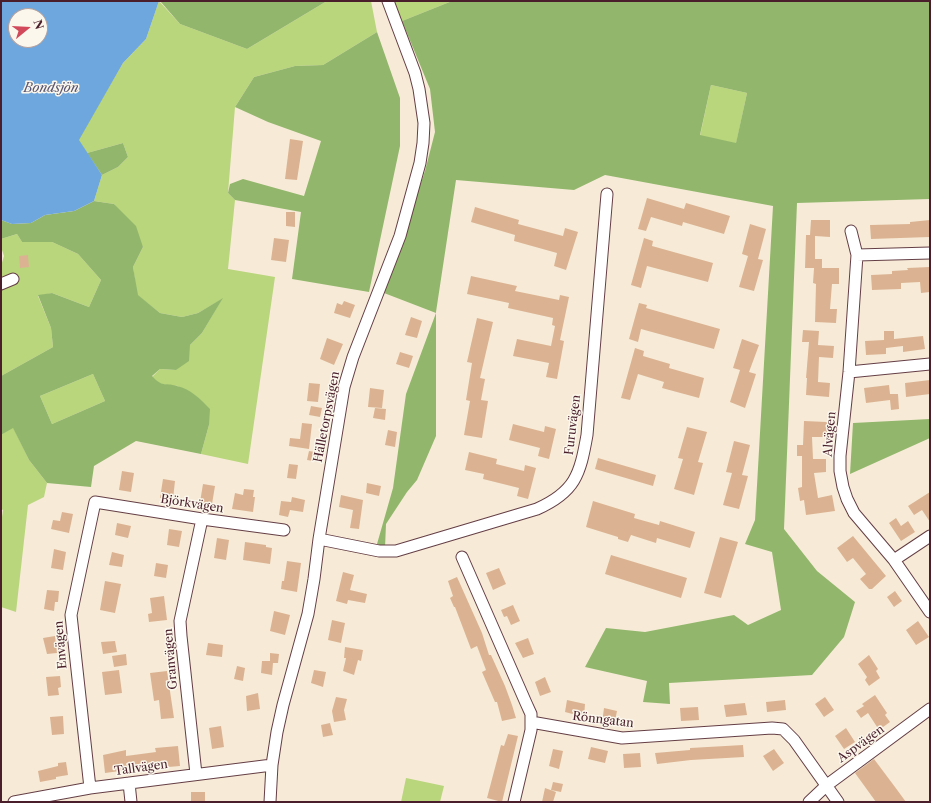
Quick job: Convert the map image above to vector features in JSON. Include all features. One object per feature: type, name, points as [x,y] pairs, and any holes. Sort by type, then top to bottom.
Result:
[{"type":"street","name":"Hälletorpsvägen","points":[[270,802],[272,765],[283,705],[308,614],[344,387],[353,357],[400,236],[420,163],[423,143],[424,124],[420,89],[388,1]]},
{"type":"street","name":"Furuvägen","points":[[319,539],[380,551],[396,551],[537,509],[561,496],[570,486],[578,472],[583,457],[587,435],[607,194]]},
{"type":"street","name":"Alvägen","points":[[851,231],[857,255],[849,372],[840,456],[840,471],[843,487],[854,513],[894,560],[930,612]]},
{"type":"street","points":[[857,255],[930,253]]},
{"type":"street","points":[[1,284],[13,279]]},
{"type":"street","points":[[849,372],[930,364]]},
{"type":"street","name":"Björkvägen","points":[[95,502],[284,530]]},
{"type":"street","name":"Envägen","points":[[90,788],[71,615],[95,502]]},
{"type":"street","name":"Granvägen","points":[[196,774],[180,621],[202,519]]},
{"type":"street","points":[[894,560],[930,536]]},
{"type":"street","points":[[462,557],[531,714],[530,734],[514,802]]},
{"type":"street","name":"Aspvägen","points":[[809,802],[827,785],[930,709]]},
{"type":"street","name":"Rönngatan","points":[[531,722],[622,738],[778,728],[783,729],[794,740],[838,802]]},
{"type":"street","name":"Tallvägen","points":[[14,802],[90,788],[272,765]]},
{"type":"street","points":[[129,783],[131,802]]},
{"type":"green space","points":[[159,1],[180,24],[247,49],[327,1],[371,1],[377,32],[323,65],[295,66],[254,77],[235,107],[228,193],[235,200],[228,269],[275,277],[248,464],[201,454],[209,425],[178,386],[159,384],[152,377],[160,369],[176,370],[190,345],[202,333],[222,299],[198,313],[182,317],[160,313],[137,295],[133,267],[143,247],[114,204],[94,201],[102,175],[118,167],[128,157],[123,143],[87,153],[78,140],[123,63],[146,39]]},
{"type":"green space","points":[[160,1],[327,1],[247,49],[180,24]]},
{"type":"green space","points":[[393,1],[452,1],[402,21]]},
{"type":"green space","points":[[452,1],[930,1],[930,199],[797,203],[784,529],[817,571],[855,602],[844,637],[812,675],[669,683],[670,704],[643,702],[647,681],[585,667],[606,628],[645,632],[734,615],[748,625],[781,610],[772,552],[745,544],[755,520],[773,206],[605,175],[574,190],[456,180],[436,313],[384,293],[425,171],[435,132],[430,89],[402,21]],"holes":[[[711,85],[747,93],[736,143],[700,135]]]},
{"type":"green space","points":[[377,32],[400,98],[400,146],[369,292],[292,279],[301,212],[235,200],[228,193],[230,184],[243,179],[304,196],[321,141],[268,122],[235,107],[254,77],[295,66],[323,65]]},
{"type":"green space","points":[[711,85],[747,93],[736,144],[700,136]]},
{"type":"green space","points":[[123,143],[128,157],[118,167],[102,175],[87,153]]},
{"type":"green space","points":[[94,201],[114,204],[136,226],[143,247],[133,267],[138,295],[160,313],[182,317],[198,313],[223,298],[202,333],[190,345],[189,361],[176,370],[160,369],[152,376],[161,383],[187,389],[210,409],[209,425],[201,454],[136,441],[94,466],[91,487],[47,483],[29,460],[13,428],[1,435],[1,376],[53,347],[51,328],[38,295],[52,293],[89,307],[101,280],[78,254],[52,242],[22,242],[17,234],[1,239],[1,220],[12,224],[31,223],[45,215],[74,211]],"holes":[[[93,374],[105,401],[52,424],[40,396]]]},
{"type":"green space","points":[[17,234],[22,242],[52,242],[78,254],[101,280],[89,307],[52,293],[38,296],[51,328],[53,347],[1,376],[1,266],[4,256],[1,247],[1,239]]},
{"type":"green space","points":[[436,313],[436,436],[417,480],[407,492],[386,524],[385,548],[377,544],[393,488],[406,394]]},
{"type":"green space","points":[[93,374],[105,401],[52,424],[40,396]]},
{"type":"green space","points":[[930,419],[930,438],[850,474],[853,423]]},
{"type":"green space","points":[[13,427],[29,460],[47,483],[44,497],[28,505],[16,612],[1,607],[1,524],[3,510],[1,509],[1,435]]},
{"type":"green space","points":[[406,778],[444,786],[440,802],[401,802]]},
{"type":"water","name":"Bondsjön","points":[[1,1],[159,1],[146,39],[123,63],[79,140],[102,175],[94,201],[74,211],[45,215],[31,223],[12,224],[1,220]]},
{"type":"building","points":[[290,139],[303,141],[297,180],[285,179]]},
{"type":"building","points":[[647,198],[684,209],[686,203],[730,216],[724,234],[683,222],[682,226],[651,217],[646,231],[638,229]]},
{"type":"building","points":[[475,207],[519,220],[518,224],[563,236],[565,228],[578,232],[566,270],[554,266],[557,253],[514,241],[515,235],[471,222]]},
{"type":"building","points":[[286,212],[295,212],[295,227],[286,226]]},
{"type":"building","points":[[811,220],[830,220],[830,237],[815,236],[815,259],[822,259],[822,268],[839,268],[839,284],[832,284],[830,309],[837,309],[836,323],[815,322],[816,284],[813,283],[814,268],[805,268],[806,235],[810,235]]},
{"type":"building","points":[[930,220],[930,237],[871,239],[870,225],[910,224],[910,222]]},
{"type":"building","points":[[750,224],[766,229],[758,259],[763,260],[754,291],[739,287],[748,256],[742,254]]},
{"type":"building","points":[[274,238],[289,240],[286,262],[271,260]]},
{"type":"building","points":[[644,238],[653,241],[652,246],[713,263],[708,282],[647,266],[641,288],[631,285]]},
{"type":"building","points":[[28,255],[29,267],[20,268],[19,256]]},
{"type":"building","points":[[930,267],[930,292],[921,293],[920,282],[901,283],[901,289],[872,290],[871,275],[892,274],[892,271],[908,270],[907,268]]},
{"type":"building","points":[[471,276],[517,286],[515,291],[559,300],[560,295],[569,297],[560,340],[564,341],[557,379],[546,377],[549,363],[513,356],[517,339],[551,346],[555,326],[552,325],[553,318],[508,308],[509,303],[467,294]]},
{"type":"building","points":[[344,301],[355,305],[350,318],[334,313],[337,303],[342,305]]},
{"type":"building","points":[[639,303],[647,305],[646,308],[720,329],[714,349],[641,329],[638,342],[629,339]]},
{"type":"building","points":[[411,317],[422,321],[417,338],[405,335]]},
{"type":"building","points":[[477,318],[493,322],[480,378],[485,379],[481,400],[488,401],[482,438],[464,435],[470,401],[466,400],[472,363],[467,362]]},
{"type":"building","points":[[803,330],[819,331],[818,345],[834,346],[833,358],[819,357],[818,382],[830,383],[829,397],[806,395],[809,342],[802,342]]},
{"type":"building","points":[[884,331],[894,331],[894,339],[923,336],[925,349],[903,352],[903,346],[886,348],[886,354],[866,355],[865,341],[884,340]]},
{"type":"building","points":[[327,338],[343,344],[334,365],[320,359]]},
{"type":"building","points":[[742,339],[759,345],[749,372],[756,374],[745,408],[730,402],[740,370],[733,368]]},
{"type":"building","points":[[635,348],[644,351],[643,356],[670,364],[669,368],[704,378],[699,398],[662,388],[664,382],[638,374],[630,400],[621,398]]},
{"type":"building","points":[[400,352],[413,356],[409,368],[396,364]]},
{"type":"building","points":[[930,380],[930,394],[906,397],[905,383]]},
{"type":"building","points":[[309,383],[320,384],[318,402],[307,401]]},
{"type":"building","points":[[889,385],[890,394],[898,394],[899,409],[891,410],[890,400],[866,403],[864,388]]},
{"type":"building","points":[[370,388],[384,390],[382,408],[368,407]]},
{"type":"building","points":[[311,406],[322,408],[320,417],[309,415]]},
{"type":"building","points":[[375,408],[386,409],[385,420],[373,418]]},
{"type":"building","points":[[804,421],[827,422],[827,437],[812,437],[813,459],[826,459],[826,472],[814,473],[818,498],[832,495],[835,511],[806,515],[804,500],[800,501],[798,488],[802,487],[802,456],[797,456],[797,445],[803,445]]},
{"type":"building","points":[[302,423],[312,424],[309,449],[289,446],[290,438],[300,439]]},
{"type":"building","points":[[513,424],[544,432],[545,426],[556,429],[549,459],[538,456],[540,448],[509,440]]},
{"type":"building","points":[[687,427],[707,432],[698,462],[703,463],[694,495],[674,489],[683,459],[678,458]]},
{"type":"building","points":[[388,430],[397,432],[395,447],[385,445]]},
{"type":"building","points":[[734,441],[750,445],[742,475],[748,476],[739,509],[723,505],[732,473],[726,472]]},
{"type":"building","points":[[309,451],[321,453],[319,462],[307,460]]},
{"type":"building","points":[[469,452],[497,459],[496,464],[524,471],[525,465],[536,468],[528,499],[517,496],[519,488],[483,479],[484,474],[465,470]]},
{"type":"building","points":[[598,458],[656,475],[653,486],[595,469]]},
{"type":"building","points":[[289,464],[298,465],[296,479],[287,478]]},
{"type":"building","points":[[122,471],[134,473],[131,492],[119,490]]},
{"type":"building","points":[[163,479],[175,481],[173,499],[160,498]]},
{"type":"building","points":[[367,483],[381,486],[379,496],[366,493]]},
{"type":"building","points":[[203,484],[215,486],[212,504],[200,502]]},
{"type":"building","points":[[244,489],[254,490],[253,497],[255,497],[253,512],[232,509],[235,493],[243,495]]},
{"type":"building","points":[[930,492],[930,522],[922,510],[914,515],[908,506]]},
{"type":"building","points":[[341,495],[363,500],[359,529],[350,528],[353,510],[339,507]]},
{"type":"building","points":[[292,497],[305,500],[303,512],[290,510],[288,517],[279,515],[281,501],[291,502]]},
{"type":"building","points":[[593,501],[635,514],[634,518],[659,525],[660,521],[695,532],[690,548],[657,538],[656,543],[631,535],[628,542],[618,539],[618,537],[586,527]]},
{"type":"building","points":[[62,512],[73,514],[69,533],[51,529],[53,520],[60,521]]},
{"type":"building","points":[[896,518],[901,526],[908,521],[915,532],[901,541],[889,523]]},
{"type":"building","points":[[117,523],[131,526],[128,538],[115,535]]},
{"type":"building","points":[[169,529],[182,531],[179,547],[167,545]]},
{"type":"building","points":[[853,536],[886,576],[872,589],[869,589],[860,579],[866,574],[853,558],[847,562],[837,548]]},
{"type":"building","points":[[720,537],[738,542],[721,598],[704,593]]},
{"type":"building","points":[[217,538],[229,540],[226,560],[214,558]]},
{"type":"building","points":[[245,542],[266,545],[266,547],[272,548],[270,564],[243,560]]},
{"type":"building","points":[[54,549],[66,552],[63,570],[51,568]]},
{"type":"building","points":[[112,552],[124,555],[122,567],[109,565]]},
{"type":"building","points":[[611,555],[687,578],[681,598],[605,574]]},
{"type":"building","points":[[287,561],[301,563],[297,592],[281,589],[282,581],[284,581]]},
{"type":"building","points":[[156,563],[168,565],[166,578],[154,576]]},
{"type":"building","points":[[499,568],[506,584],[493,590],[486,573]]},
{"type":"building","points":[[343,572],[354,575],[350,590],[367,594],[365,603],[348,600],[347,604],[336,601]]},
{"type":"building","points":[[457,577],[482,633],[489,655],[491,655],[505,686],[516,718],[502,721],[497,702],[495,702],[482,672],[486,670],[477,646],[471,649],[450,598],[453,596],[448,581]]},
{"type":"building","points":[[105,581],[121,584],[115,613],[100,610]]},
{"type":"building","points":[[47,590],[59,591],[58,602],[55,602],[54,611],[44,609]]},
{"type":"building","points":[[895,591],[902,601],[894,607],[887,597]]},
{"type":"building","points":[[164,596],[167,620],[149,622],[148,614],[152,613],[150,598]]},
{"type":"building","points":[[513,605],[520,621],[511,625],[507,616],[504,617],[501,610]]},
{"type":"building","points":[[274,611],[290,615],[285,635],[270,631]]},
{"type":"building","points":[[332,620],[345,623],[341,643],[328,640]]},
{"type":"building","points":[[918,621],[929,637],[916,645],[906,630]]},
{"type":"building","points":[[55,636],[57,653],[47,654],[43,638]]},
{"type":"building","points":[[528,638],[534,654],[523,658],[515,643]]},
{"type":"building","points":[[115,641],[117,652],[103,654],[101,642]]},
{"type":"building","points":[[208,643],[223,645],[222,657],[206,655]]},
{"type":"building","points":[[345,647],[363,650],[361,661],[358,660],[354,675],[343,671],[346,658],[344,658]]},
{"type":"building","points":[[270,653],[279,654],[278,663],[273,663],[272,675],[261,673],[262,661],[270,661]]},
{"type":"building","points":[[126,654],[127,665],[114,667],[112,656]]},
{"type":"building","points":[[869,655],[878,669],[876,671],[880,678],[869,686],[865,680],[867,677],[858,664]]},
{"type":"building","points":[[237,666],[245,668],[243,681],[234,679]]},
{"type":"building","points":[[119,670],[122,693],[105,695],[102,672]]},
{"type":"building","points":[[314,670],[326,672],[323,687],[311,683]]},
{"type":"building","points":[[167,671],[174,718],[161,719],[159,700],[154,701],[150,673]]},
{"type":"building","points":[[60,676],[61,687],[58,688],[59,695],[48,696],[46,677]]},
{"type":"building","points":[[545,677],[551,692],[540,696],[535,682]]},
{"type":"building","points":[[258,693],[260,709],[247,711],[246,696]]},
{"type":"building","points":[[875,695],[887,713],[885,715],[890,722],[879,730],[868,713],[861,718],[856,711],[864,706],[862,704]]},
{"type":"building","points":[[336,697],[347,699],[344,710],[346,720],[334,722],[332,711]]},
{"type":"building","points":[[825,697],[834,710],[824,717],[815,704]]},
{"type":"building","points":[[567,700],[585,704],[584,717],[565,712]]},
{"type":"building","points":[[785,700],[786,710],[767,712],[766,702]]},
{"type":"building","points":[[745,703],[747,715],[726,717],[724,705]]},
{"type":"building","points":[[698,707],[699,720],[681,721],[680,708]]},
{"type":"building","points":[[604,708],[617,711],[614,726],[602,723]]},
{"type":"building","points":[[63,716],[64,734],[52,735],[50,717]]},
{"type":"building","points":[[330,723],[333,735],[323,737],[321,725]]},
{"type":"building","points":[[221,726],[224,747],[212,749],[209,728]]},
{"type":"building","points":[[846,728],[855,742],[844,749],[835,736]]},
{"type":"building","points":[[508,734],[518,736],[502,802],[487,798],[501,745],[504,746]]},
{"type":"building","points":[[743,745],[744,757],[691,760],[657,764],[655,753],[690,750],[690,748]]},
{"type":"building","points":[[178,746],[180,766],[157,768],[157,766],[105,773],[103,755],[126,750],[126,756],[156,752],[155,748]]},
{"type":"building","points":[[591,747],[608,751],[605,763],[588,759]]},
{"type":"building","points":[[553,749],[563,751],[559,769],[549,766]]},
{"type":"building","points":[[774,749],[784,763],[773,771],[763,756]]},
{"type":"building","points":[[640,753],[641,767],[624,768],[623,754]]},
{"type":"building","points":[[874,759],[906,802],[876,802],[855,773]]},
{"type":"building","points":[[66,762],[68,775],[40,782],[38,771],[58,766],[58,763]]},
{"type":"building","points":[[553,782],[563,784],[561,792],[551,790]]},
{"type":"building","points":[[545,788],[556,792],[553,802],[542,802]]},
{"type":"building","points":[[191,792],[205,792],[205,802],[191,802]]}]
